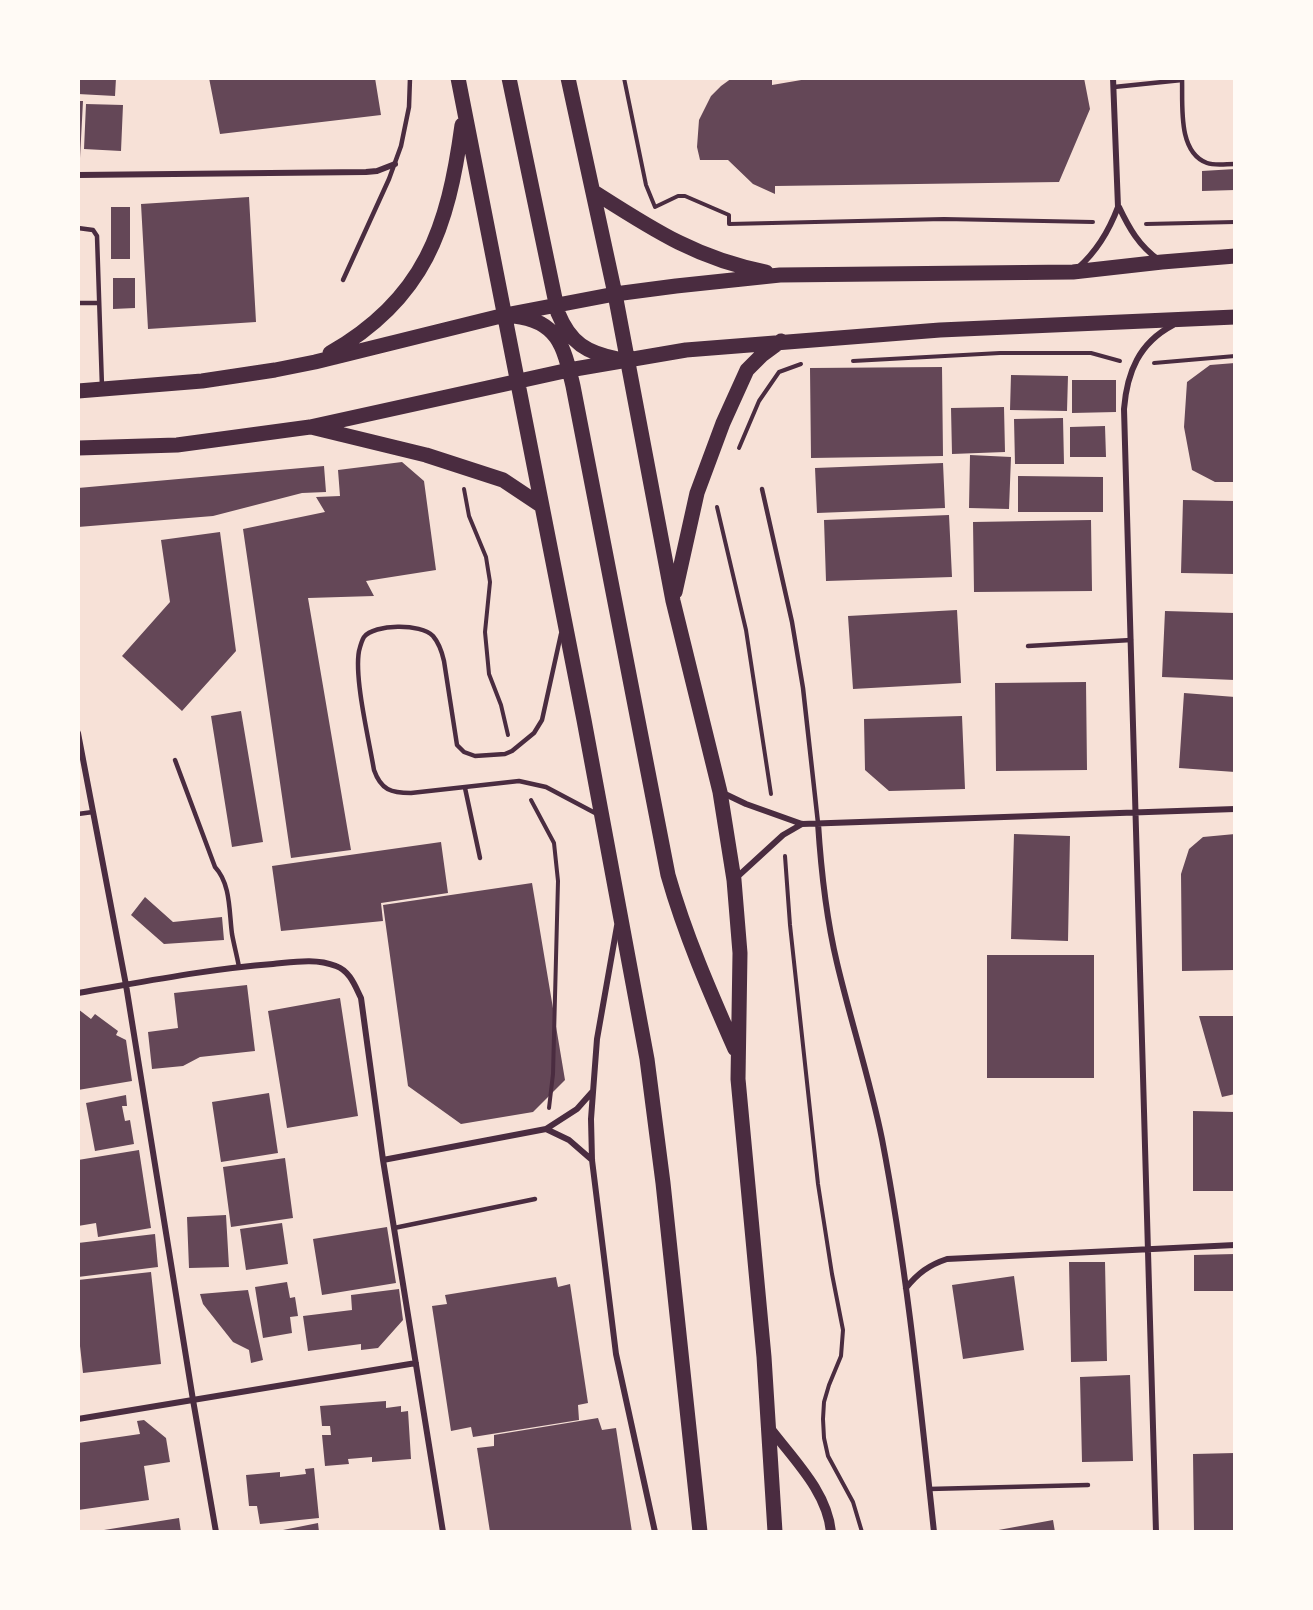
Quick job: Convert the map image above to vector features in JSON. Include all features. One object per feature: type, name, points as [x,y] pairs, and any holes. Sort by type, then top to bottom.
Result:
[{"type":"main road","points":[[458,78],[565,618],[646,1059],[663,1183],[700,1532]]},
{"type":"main road","points":[[509,78],[555,305],[567,333],[582,347],[627,361]]},
{"type":"main road","points":[[568,78],[615,294],[673,601],[720,792],[734,880],[740,953],[737,1054],[769,1427],[775,1532]]},
{"type":"main road","points":[[315,362],[356,339],[392,307],[421,269],[442,226],[455,175],[464,114]]},
{"type":"main road","points":[[594,192],[659,234],[700,253],[732,264],[780,275]]},
{"type":"main road","points":[[78,391],[202,381],[315,362],[505,315],[615,294],[780,275],[1072,272],[1235,256]]},
{"type":"main road","points":[[505,315],[540,322],[554,333],[562,345],[569,370],[668,875],[678,911],[737,1054]]},
{"type":"main road","points":[[81,451],[177,445],[310,427],[569,370],[686,350],[781,341],[1000,327],[1235,317]]},
{"type":"main road","points":[[673,601],[697,493],[717,437],[747,370],[781,341]]},
{"type":"main road","points":[[310,427],[356,440],[426,455],[503,480],[542,506]]},
{"type":"street","points":[[1072,272],[1088,259],[1100,244],[1118,207],[1113,78]]},
{"type":"street","points":[[78,175],[366,172],[377,171],[395,164]]},
{"type":"street","points":[[1118,207],[1136,239],[1162,262]]},
{"type":"street","points":[[1156,1532],[1124,409],[1126,386],[1134,365],[1146,346],[1163,330],[1183,319]]},
{"type":"street","points":[[78,733],[126,985],[216,1532]]},
{"type":"street","points":[[720,792],[802,824],[1235,809]]},
{"type":"street","points":[[818,823],[820,864],[830,928],[882,1138],[897,1218],[934,1532]]},
{"type":"street","points":[[734,880],[783,835],[802,824]]},
{"type":"street","points":[[620,911],[597,1039],[593,1091],[592,1160],[616,1354],[656,1532]]},
{"type":"street","points":[[78,993],[239,967],[315,961],[338,966],[351,978],[361,998],[383,1161],[443,1532]]},
{"type":"street","points":[[383,1161],[546,1129],[577,1109],[593,1091]]},
{"type":"street","points":[[546,1129],[569,1140],[592,1160]]},
{"type":"street","points":[[906,1288],[931,1264],[947,1259],[1235,1245]]},
{"type":"street","points":[[78,1419],[416,1363]]},
{"type":"street","points":[[769,1427],[821,1497],[826,1506],[831,1532]]},
{"type":"lane","points":[[343,280],[395,164],[406,127],[410,78]]},
{"type":"lane","points":[[1114,87],[1182,79],[1185,134],[1188,147],[1197,158],[1209,164],[1235,164]]},
{"type":"lane","points":[[78,228],[93,230],[97,236],[102,390]]},
{"type":"lane","points":[[78,303],[99,303]]},
{"type":"lane","points":[[762,489],[794,633],[803,688],[818,823]]},
{"type":"lane","points":[[565,618],[542,720],[534,734],[505,754],[475,756],[464,752],[457,745],[444,661],[441,648],[433,636],[423,628],[410,626],[373,631],[364,637],[359,650],[359,677],[378,781],[395,793],[519,781],[546,787],[602,817]]},
{"type":"lane","points":[[1028,646],[1131,640]]},
{"type":"lane","points":[[176,760],[215,867],[222,874],[239,967]]},
{"type":"lane","points":[[465,788],[480,858]]},
{"type":"lane","points":[[78,814],[93,812]]},
{"type":"lane","points":[[394,1228],[535,1199]]},
{"type":"lane","points":[[929,1489],[1088,1485]]},
{"type":"path","points":[[624,78],[646,185],[656,207],[678,196],[685,196],[729,215],[729,224],[944,219],[1112,223]]},
{"type":"path","points":[[1127,224],[1235,222]]},
{"type":"path","points":[[846,361],[1000,353],[1091,353],[1134,365],[1235,356]]},
{"type":"path","points":[[717,437],[738,452],[759,401],[779,372],[804,363]]},
{"type":"path","points":[[470,469],[463,486],[469,516],[486,557],[490,582],[485,632],[489,674],[501,705],[512,751]]},
{"type":"path","points":[[717,502],[746,630],[770,791],[771,794],[782,799],[782,818]]},
{"type":"path","points":[[519,781],[540,814],[554,843],[558,881],[554,1074],[546,1129]]},
{"type":"path","points":[[783,835],[790,925],[818,1184],[831,1274],[843,1330],[841,1356],[824,1402],[824,1438],[828,1456],[853,1502],[862,1532]]},
{"type":"building","points":[[78,78],[116,78],[115,96],[78,94]]},
{"type":"building","points":[[209,78],[375,78],[381,115],[220,134]]},
{"type":"building","points":[[732,78],[772,78],[772,85],[813,78],[1084,78],[1090,109],[1059,182],[775,186],[775,194],[753,184],[728,160],[700,160],[697,147],[699,120],[711,96]]},
{"type":"building","points":[[78,101],[83,101],[80,158],[78,158]]},
{"type":"building","points":[[86,104],[123,105],[121,151],[84,149]]},
{"type":"building","points":[[1235,169],[1235,190],[1202,191],[1202,171]]},
{"type":"building","points":[[249,197],[256,322],[148,329],[141,204]]},
{"type":"building","points":[[111,207],[130,207],[130,259],[111,259]]},
{"type":"building","points":[[113,278],[135,278],[135,308],[113,309]]},
{"type":"building","points":[[1235,363],[1235,482],[1215,482],[1192,470],[1184,427],[1187,382],[1210,365]]},
{"type":"building","points":[[942,367],[943,456],[811,458],[810,368]]},
{"type":"building","points":[[1011,375],[1068,376],[1067,411],[1010,410]]},
{"type":"building","points":[[1072,380],[1116,380],[1116,412],[1072,413]]},
{"type":"building","points":[[1004,407],[1005,452],[952,454],[951,408]]},
{"type":"building","points":[[1063,418],[1064,464],[1015,464],[1014,419]]},
{"type":"building","points":[[1105,426],[1106,457],[1070,457],[1070,427]]},
{"type":"building","points":[[970,455],[1011,457],[1009,509],[969,508]]},
{"type":"building","points":[[402,462],[424,481],[436,570],[366,581],[374,596],[308,598],[351,850],[291,858],[243,529],[325,512],[316,497],[340,496],[338,470]]},
{"type":"building","points":[[943,463],[945,508],[817,513],[815,468]]},
{"type":"building","points":[[324,466],[326,492],[302,493],[213,516],[78,527],[78,488]]},
{"type":"building","points":[[1018,476],[1103,477],[1103,512],[1018,512]]},
{"type":"building","points":[[1183,500],[1235,501],[1235,574],[1181,573]]},
{"type":"building","points":[[949,515],[952,577],[826,581],[824,520]]},
{"type":"building","points":[[1091,520],[1092,591],[974,592],[973,522]]},
{"type":"building","points":[[220,532],[236,651],[182,711],[122,656],[170,602],[161,540]]},
{"type":"building","points":[[957,610],[961,683],[853,689],[848,616]]},
{"type":"building","points":[[1165,611],[1235,613],[1235,680],[1162,677]]},
{"type":"building","points":[[1086,682],[1087,770],[996,771],[995,683]]},
{"type":"building","points":[[1184,693],[1235,697],[1235,772],[1179,768]]},
{"type":"building","points":[[241,711],[263,842],[232,847],[211,716]]},
{"type":"building","points":[[962,716],[965,789],[889,791],[865,770],[864,719]]},
{"type":"building","points":[[1014,834],[1070,836],[1068,941],[1011,939]]},
{"type":"building","points":[[1235,834],[1235,970],[1182,971],[1181,874],[1189,849],[1203,837]]},
{"type":"building","points":[[441,842],[448,893],[381,903],[383,921],[281,931],[272,866]]},
{"type":"building","points":[[532,883],[565,1080],[533,1112],[461,1124],[408,1086],[383,905]]},
{"type":"building","points":[[145,897],[173,922],[222,917],[224,940],[164,944],[131,915]]},
{"type":"building","points":[[987,955],[1094,955],[1094,1078],[987,1078]]},
{"type":"building","points":[[247,985],[255,1051],[200,1057],[183,1066],[152,1069],[148,1032],[178,1028],[174,993]]},
{"type":"building","points":[[340,998],[358,1116],[287,1128],[268,1011]]},
{"type":"building","points":[[78,1009],[91,1019],[95,1014],[118,1031],[116,1035],[126,1040],[132,1081],[78,1090]]},
{"type":"building","points":[[1199,1016],[1235,1016],[1235,1094],[1222,1097]]},
{"type":"building","points":[[269,1093],[278,1153],[221,1162],[212,1102]]},
{"type":"building","points":[[126,1095],[127,1106],[122,1106],[125,1121],[130,1120],[134,1144],[95,1151],[86,1103]]},
{"type":"building","points":[[1193,1111],[1235,1112],[1235,1191],[1193,1191]]},
{"type":"building","points":[[139,1150],[151,1228],[98,1237],[96,1223],[78,1226],[78,1160]]},
{"type":"building","points":[[285,1158],[293,1218],[231,1227],[223,1167]]},
{"type":"building","points":[[226,1215],[229,1267],[189,1268],[187,1217]]},
{"type":"building","points":[[282,1223],[288,1264],[246,1270],[240,1229]]},
{"type":"building","points":[[387,1227],[396,1283],[322,1295],[313,1239]]},
{"type":"building","points":[[155,1234],[158,1267],[78,1277],[78,1243]]},
{"type":"building","points":[[1235,1254],[1235,1291],[1194,1291],[1194,1255]]},
{"type":"building","points":[[1069,1262],[1105,1262],[1107,1361],[1071,1362]]},
{"type":"building","points":[[151,1272],[161,1364],[83,1373],[78,1328],[78,1280]]},
{"type":"building","points":[[1014,1276],[1024,1350],[963,1359],[952,1285]]},
{"type":"building","points":[[556,1277],[558,1287],[570,1284],[588,1403],[578,1405],[579,1420],[473,1437],[471,1427],[451,1431],[432,1306],[447,1304],[445,1295]]},
{"type":"building","points":[[287,1282],[290,1298],[295,1297],[298,1316],[290,1317],[292,1333],[263,1338],[255,1287]]},
{"type":"building","points":[[399,1289],[403,1320],[378,1348],[361,1350],[361,1344],[308,1351],[303,1316],[352,1310],[351,1295]]},
{"type":"building","points":[[248,1290],[263,1360],[251,1363],[249,1350],[233,1342],[203,1304],[200,1294]]},
{"type":"building","points":[[1130,1375],[1133,1461],[1082,1462],[1080,1377]]},
{"type":"building","points":[[386,1401],[386,1408],[401,1406],[401,1412],[408,1411],[411,1459],[372,1462],[372,1457],[348,1459],[349,1464],[325,1466],[322,1435],[331,1435],[330,1426],[322,1426],[320,1406]]},
{"type":"building","points":[[598,1418],[602,1430],[616,1428],[632,1532],[490,1532],[477,1448],[494,1446],[494,1435]]},
{"type":"building","points":[[144,1420],[166,1438],[170,1462],[144,1466],[149,1500],[78,1510],[78,1443],[140,1434],[137,1421]]},
{"type":"building","points":[[1235,1453],[1235,1532],[1194,1532],[1193,1454]]},
{"type":"building","points":[[314,1468],[319,1518],[260,1524],[257,1506],[249,1506],[246,1475],[280,1472],[280,1477],[306,1474],[305,1469]]},
{"type":"building","points":[[179,1518],[181,1532],[104,1532],[104,1530]]},
{"type":"building","points":[[1053,1520],[1055,1532],[993,1532],[993,1531]]},
{"type":"building","points":[[318,1523],[319,1532],[278,1532],[278,1531]]}]
